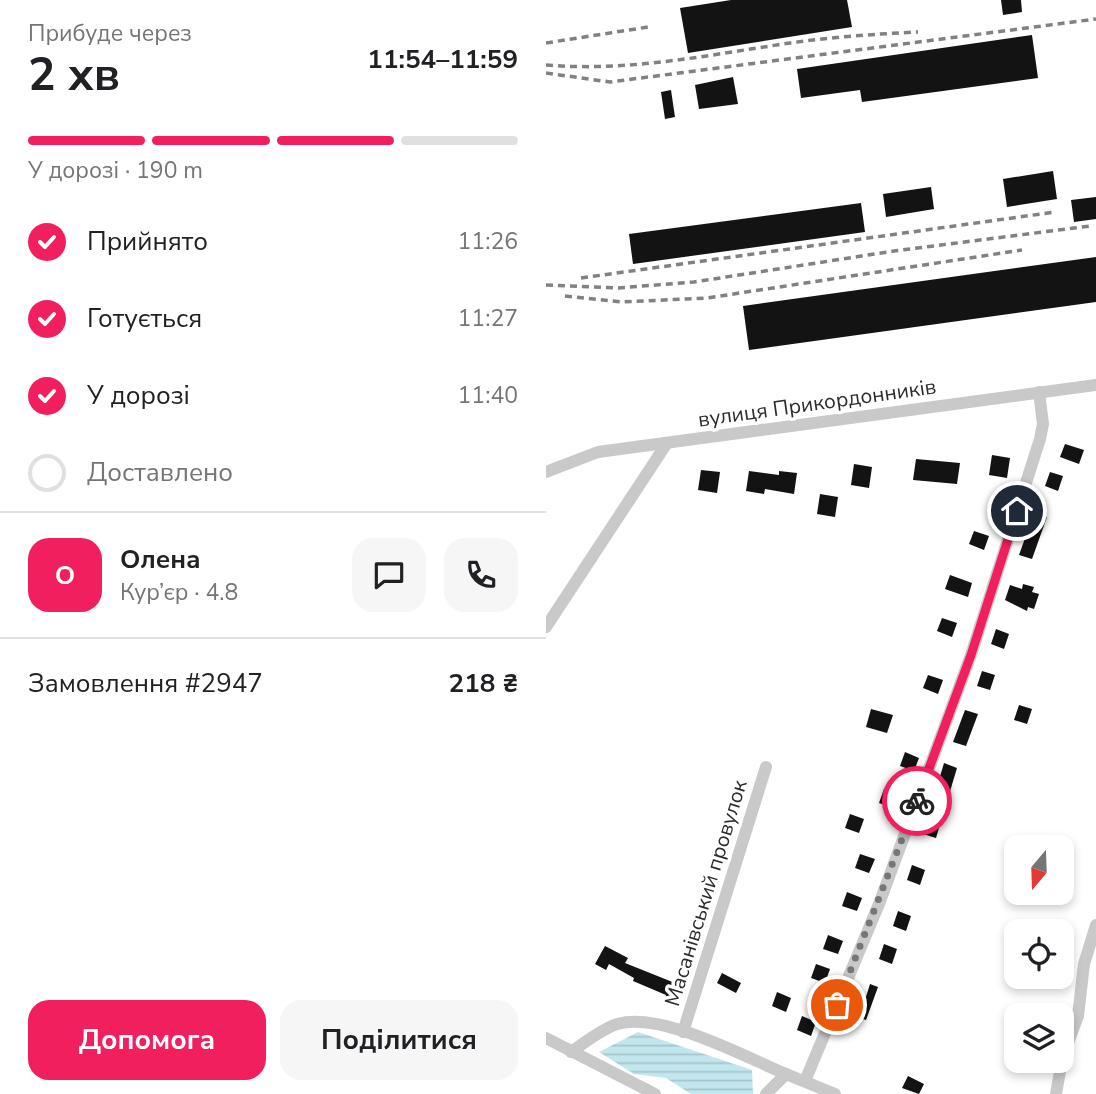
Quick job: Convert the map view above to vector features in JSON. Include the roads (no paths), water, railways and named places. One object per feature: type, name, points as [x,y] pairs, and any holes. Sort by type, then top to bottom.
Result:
[{"type":"street","name":"вулиця Прикордонників","points":[[546,472],[598,452],[1096,385]]},
{"type":"street","points":[[805,1081],[879,904],[971,655],[1040,439],[1043,424],[1039,391]]},
{"type":"street","points":[[546,627],[667,443]]},
{"type":"street","name":"Масанівський провулок","points":[[683,1031],[766,766]]},
{"type":"street","points":[[1074,1027],[1078,1016],[1084,964],[1096,925]]},
{"type":"street","points":[[570,1052],[613,1025],[639,1021],[683,1031],[835,1094]]},
{"type":"street","points":[[546,1038],[655,1094]]},
{"type":"street","points":[[1056,1094],[1060,1073]]},
{"type":"street","points":[[766,1094],[786,1074]]},
{"type":"water","points":[[638,1032],[752,1070],[753,1094],[691,1094],[666,1078],[634,1074],[599,1052]]},
{"type":"railway","points":[[546,73],[610,82],[1096,19]]},
{"type":"railway","points":[[546,43],[648,27]]},
{"type":"railway","points":[[546,65],[577,67],[638,64],[822,39],[918,32]]},
{"type":"railway","points":[[581,278],[1055,212]]},
{"type":"railway","points":[[546,285],[618,288],[694,282],[894,251],[1090,226]]},
{"type":"railway","points":[[565,296],[621,302],[707,298],[1022,250]]}]
